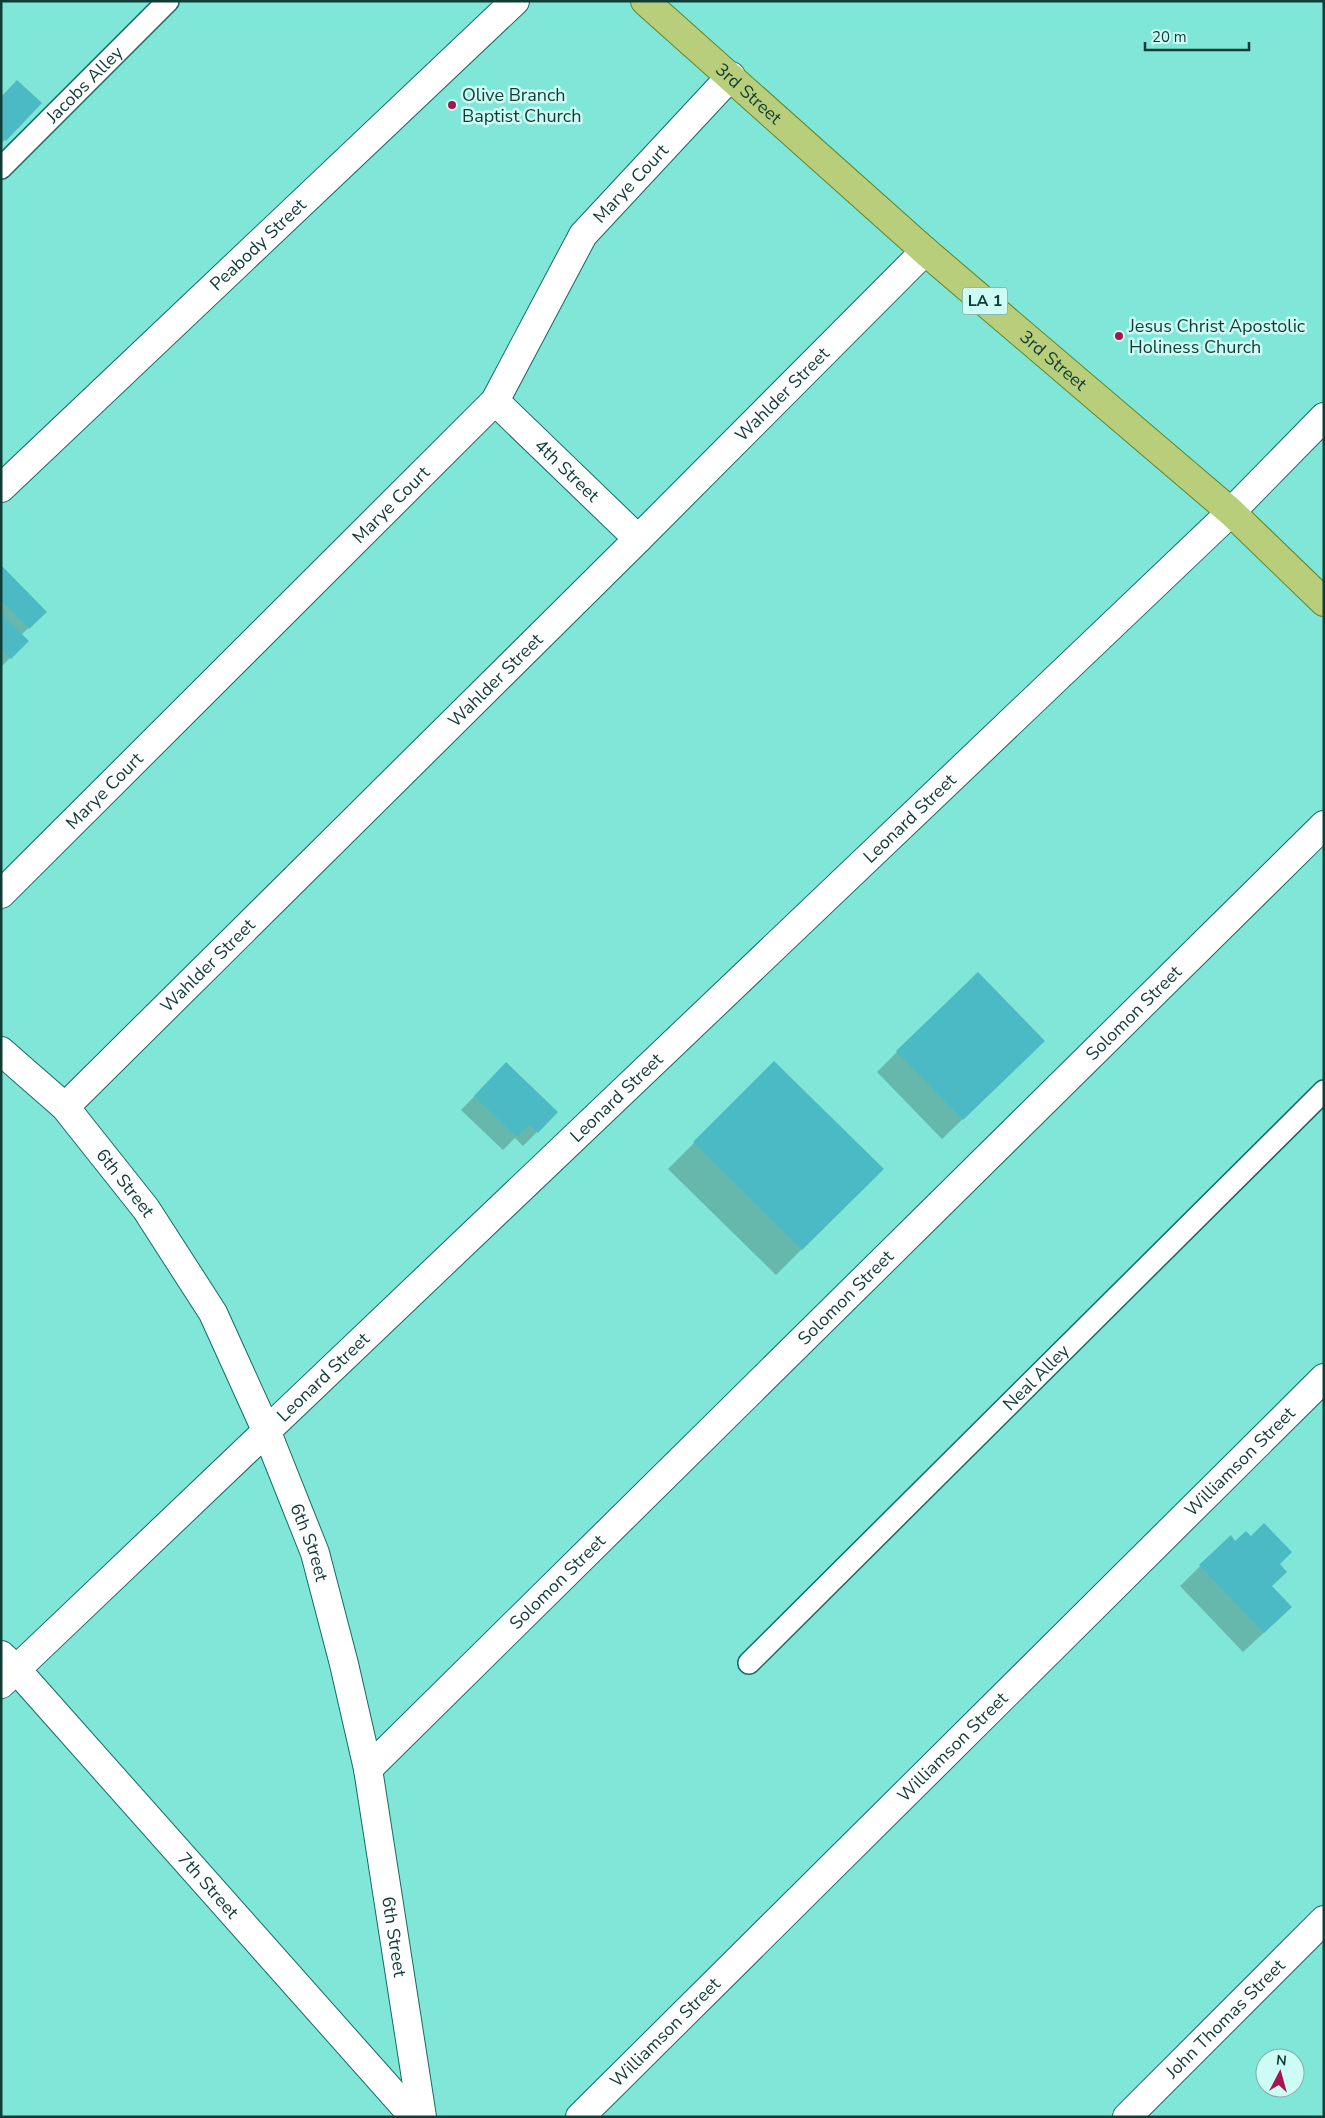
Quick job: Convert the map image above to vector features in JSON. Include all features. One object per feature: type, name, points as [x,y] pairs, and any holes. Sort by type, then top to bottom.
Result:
[{"type":"main road","name":"3rd Street","points":[[645,1],[925,250],[1232,512],[1324,602]]},
{"type":"street","name":"Peabody Street","points":[[1,488],[515,1]]},
{"type":"street","name":"Marye Court","points":[[1,894],[495,401],[583,235],[731,76]]},
{"type":"street","name":"Wahlder Street","points":[[65,1107],[638,539],[925,250]]},
{"type":"street","name":"4th Street","points":[[495,401],[638,539]]},
{"type":"street","name":"Leonard Street","points":[[6,1670],[266,1430],[1232,512],[1324,417]]},
{"type":"street","name":"Solomon Street","points":[[368,1770],[1324,825]]},
{"type":"street","name":"6th Street","points":[[1,1051],[65,1107],[146,1209],[212,1313],[266,1430],[315,1553],[344,1664],[368,1770],[422,2117]]},
{"type":"street","name":"Williamson Street","points":[[580,2117],[1324,1378]]},
{"type":"street","name":"7th Street","points":[[6,1670],[414,2117]]},
{"type":"street","name":"John Thomas Street","points":[[1127,2117],[1324,1920]]},
{"type":"lane","name":"Jacobs Alley","points":[[1,168],[168,1]]},
{"type":"lane","name":"Neal Alley","points":[[749,1663],[1324,1092]]},
{"type":"building","points":[[17,80],[42,103],[6,141],[1,137],[1,97]]},
{"type":"building","points":[[1,565],[47,612],[29,629],[1,600]]},
{"type":"building","points":[[1,614],[29,641],[11,659],[1,649]]},
{"type":"building","points":[[978,972],[1045,1041],[963,1120],[896,1051]]},
{"type":"building","points":[[774,1061],[884,1169],[802,1250],[693,1142]]},
{"type":"building","points":[[506,1062],[558,1112],[538,1133],[529,1125],[517,1137],[474,1096]]},
{"type":"building","points":[[1264,1523],[1292,1552],[1280,1564],[1287,1572],[1272,1586],[1292,1607],[1264,1633],[1199,1565],[1231,1535],[1235,1541],[1246,1531],[1251,1536]]},
{"type":"place","name":"Olive Branch Baptist Church","points":[[452,105]]},
{"type":"place","name":"Jesus Christ Apostolic Holiness Church","points":[[1119,336]]}]
